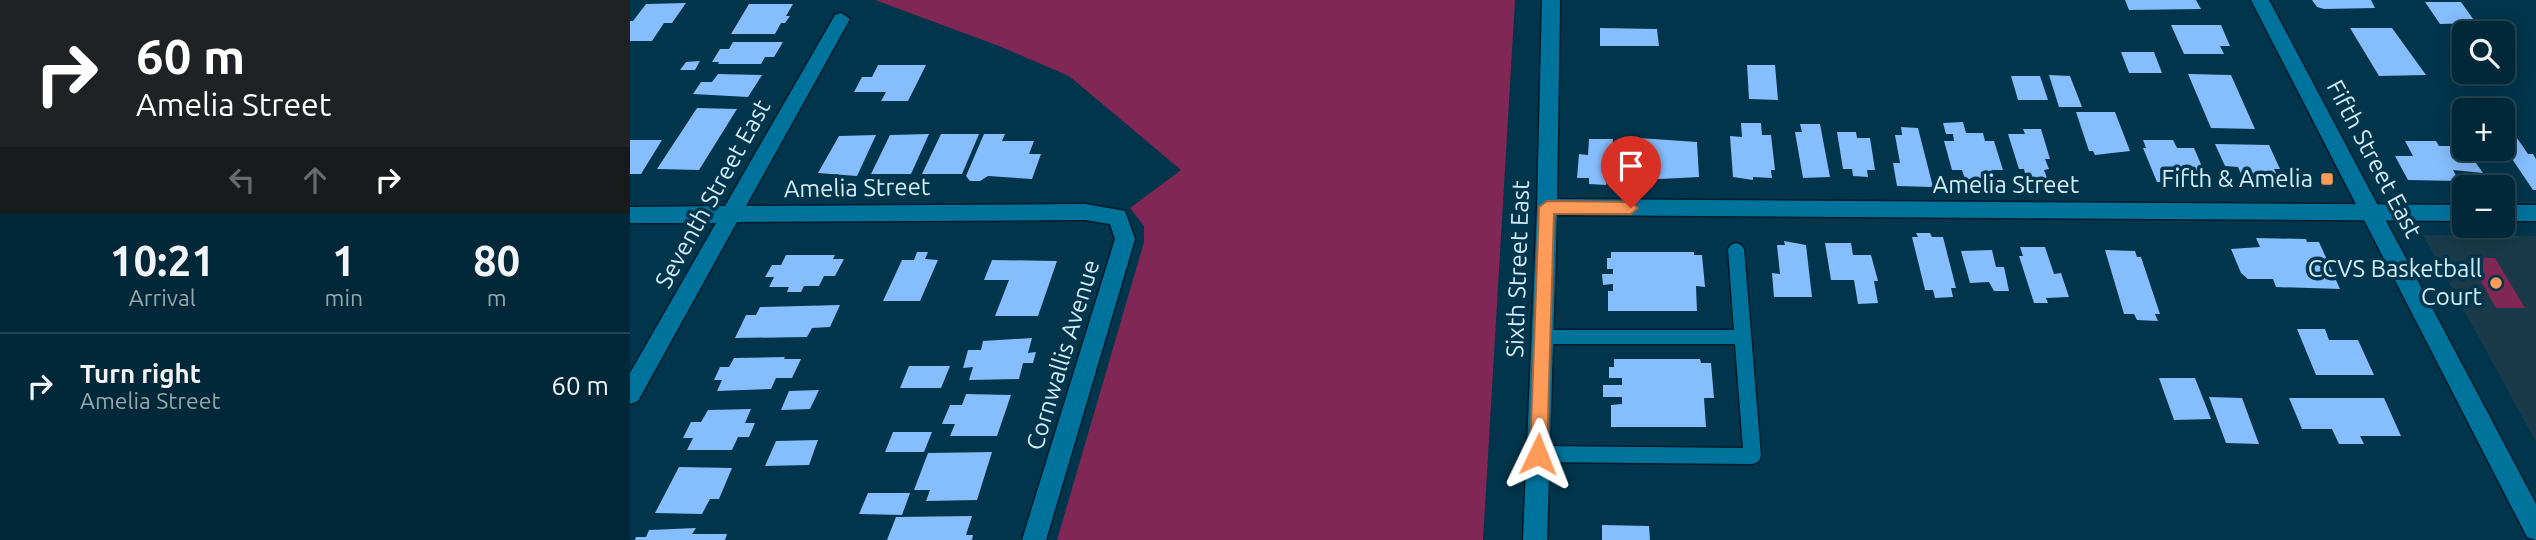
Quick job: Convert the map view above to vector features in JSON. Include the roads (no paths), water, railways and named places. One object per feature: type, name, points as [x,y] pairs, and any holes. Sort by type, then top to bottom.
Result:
[{"type":"street","name":"Sixth Street East","points":[[1535,540],[1547,207],[1551,0]]},
{"type":"street","name":"Fifth Street East","points":[[2260,0],[2536,529]]},
{"type":"street","name":"Seventh Street East","points":[[630,394],[841,19]]},
{"type":"street","name":"Amelia Street","points":[[1547,207],[2452,213]]},
{"type":"street","name":"Amelia Street","points":[[630,215],[1085,212]]},
{"type":"street","name":"Cornwallis Avenue","points":[[1034,540],[1125,239],[1118,217],[1085,212]]},
{"type":"street","points":[[2515,213],[2536,213]]},
{"type":"lane","points":[[1538,454],[1752,456],[1736,249]]},
{"type":"lane","points":[[1542,337],[1743,337]]},
{"type":"place","name":"Fifth & Amelia","points":[[2327,179]]},
{"type":"place","name":"CCVS Basketball Court","points":[[2496,283]]}]
